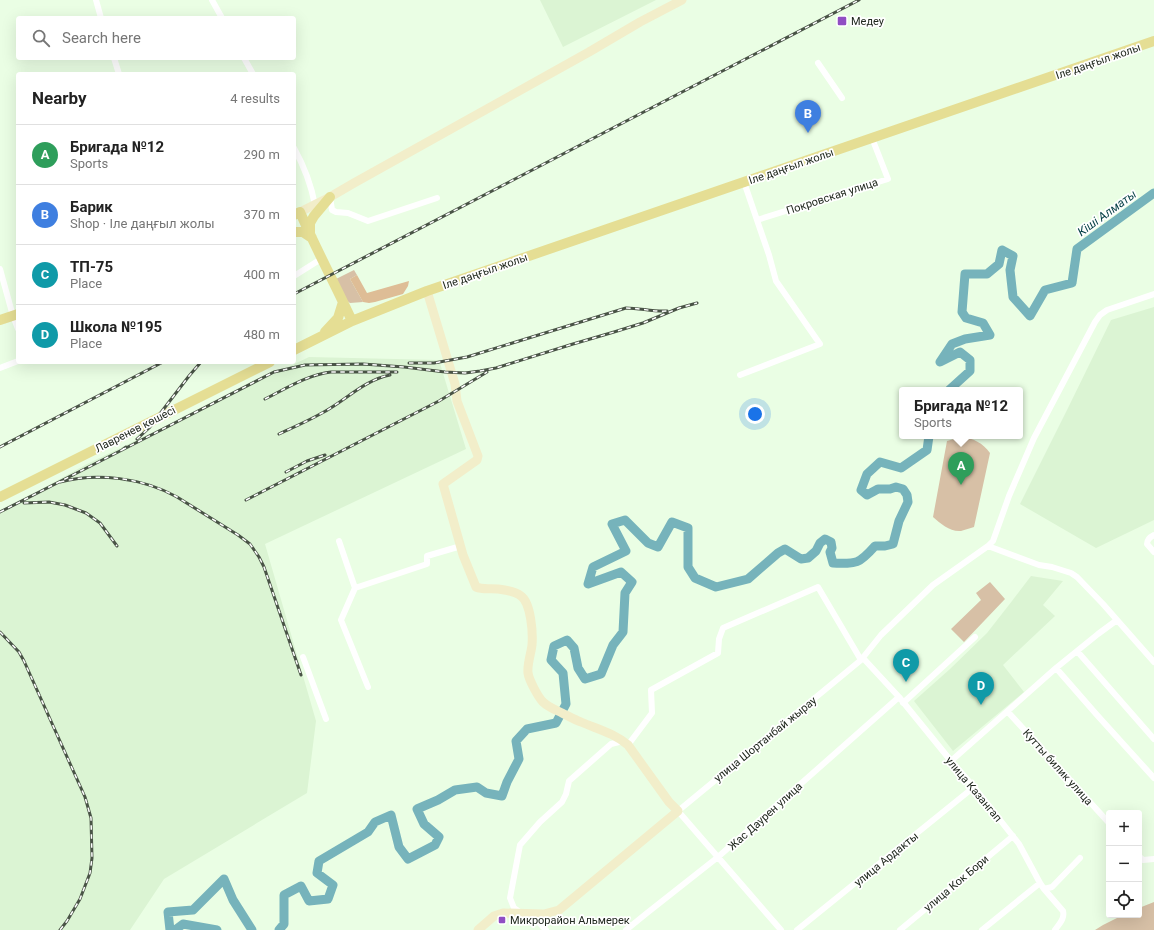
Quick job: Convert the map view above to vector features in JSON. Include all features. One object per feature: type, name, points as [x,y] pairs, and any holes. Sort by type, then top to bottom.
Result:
[{"type":"main road","name":"Іле даңғыл жолы","points":[[428,291],[1154,41]]},
{"type":"main road","points":[[311,236],[310,223],[330,197]]},
{"type":"main road","points":[[297,214],[311,236],[352,321]]},
{"type":"main road","points":[[296,232],[303,232],[311,236]]},
{"type":"main road","points":[[296,349],[352,321],[428,291]]},
{"type":"main road","points":[[317,339],[332,326],[338,318],[343,302]]},
{"type":"main road","points":[[0,320],[16,315]]},
{"type":"main road","name":"Лавренев көшесі","points":[[0,497],[266,364]]},
{"type":"street","points":[[96,0],[100,16]]},
{"type":"street","points":[[212,0],[221,16]]},
{"type":"street","points":[[297,214],[682,0]]},
{"type":"street","points":[[115,60],[118,72]]},
{"type":"street","points":[[245,60],[252,72]]},
{"type":"street","points":[[818,63],[842,98]]},
{"type":"street","name":"Покровская улица","points":[[757,220],[888,179],[872,138]]},
{"type":"street","points":[[296,152],[303,164],[312,190],[315,205]]},
{"type":"street","points":[[740,375],[820,344],[776,280],[744,182]]},
{"type":"street","points":[[330,197],[332,210],[336,212],[348,213],[368,221],[437,198]]},
{"type":"street","points":[[296,275],[321,259]]},
{"type":"street","points":[[0,269],[16,315]]},
{"type":"street","points":[[428,291],[455,384],[457,401],[478,456],[477,460],[443,484],[461,546],[476,587],[498,589],[512,592],[521,596],[526,602],[530,623],[532,645],[528,672],[532,685],[543,702],[560,713],[615,735],[625,743],[669,802],[781,930]]},
{"type":"street","points":[[1154,294],[1107,310],[1100,315],[1095,322],[1034,438],[1009,496],[993,541],[988,546],[1039,565],[1071,573],[1083,582],[1154,662]]},
{"type":"street","points":[[0,368],[16,362]]},
{"type":"street","points":[[1154,535],[1150,537],[1146,544],[1154,552]]},
{"type":"street","points":[[339,541],[355,588],[341,620],[368,687]]},
{"type":"street","points":[[355,588],[427,564],[427,556],[461,546]]},
{"type":"street","name":"улица Шортанбай жырау","points":[[478,930],[494,916],[504,913],[544,914],[559,910],[862,659],[881,635],[934,585],[988,546]]},
{"type":"street","name":"улица Казангап","points":[[625,743],[652,713],[651,690],[718,653],[719,639],[723,628],[818,587],[862,659],[901,700],[974,787],[1019,844],[1040,883],[1063,911],[1064,917],[1055,930]]},
{"type":"street","points":[[951,761],[1056,668],[1117,620]]},
{"type":"street","name":"Жас Даурен улица","points":[[626,930],[718,857],[975,637]]},
{"type":"street","points":[[1077,651],[1154,739]]},
{"type":"street","points":[[303,656],[326,720]]},
{"type":"street","points":[[1056,668],[1154,778]]},
{"type":"street","name":"Кутты билик улица","points":[[1008,712],[1106,820]]},
{"type":"street","points":[[546,930],[526,914],[514,908],[510,898],[520,845],[540,822],[562,802],[566,794],[569,781],[611,744],[625,743]]},
{"type":"street","name":"улица Ардакты","points":[[797,930],[974,787]]},
{"type":"street","name":"улица Кок Бори","points":[[903,929],[1013,836]]},
{"type":"street","points":[[1044,889],[1052,887],[1080,858]]},
{"type":"street","points":[[1142,858],[1154,859]]},
{"type":"street","points":[[982,930],[1040,883]]},
{"type":"shaded area","points":[[540,0],[656,0],[563,47]]},
{"type":"shaded area","points":[[354,270],[357,275],[350,279],[363,302],[350,303],[346,300],[334,280]]},
{"type":"shaded area","points":[[357,275],[367,293],[409,281],[403,294],[369,303],[363,302],[350,279]]},
{"type":"shaded area","points":[[1154,307],[1154,520],[1096,548],[1020,504],[1111,320]]},
{"type":"shaded area","points":[[309,357],[439,360],[466,449],[265,544],[316,721],[307,793],[164,879],[130,930],[0,930],[0,512],[87,464]]},
{"type":"shaded area","points":[[954,439],[970,439],[984,446],[990,453],[974,527],[961,531],[946,527],[933,517],[947,441]]},
{"type":"shaded area","points":[[1031,576],[1063,581],[1043,605],[1055,616],[1003,665],[1024,692],[953,751],[914,701],[987,633]]},
{"type":"shaded area","points":[[990,582],[1005,599],[964,642],[951,629],[981,600],[976,593]]},
{"type":"shaded area","points":[[1154,902],[1154,930],[1095,930],[1117,918],[1142,918],[1142,907]]},
{"type":"waterway","name":"Кіші Алматы","points":[[952,387],[970,371],[970,360],[960,352],[940,362],[952,344],[965,339],[990,335],[983,323],[966,318],[962,312],[965,274],[987,274],[999,264],[1002,250],[1013,256],[1010,270],[1013,297],[1030,316],[1045,290],[1072,283],[1077,249],[1154,193]]},
{"type":"waterway","name":"Кіші Алматы","points":[[279,930],[284,924],[284,895],[301,886],[309,901],[328,899],[333,885],[317,873],[319,861],[368,832],[375,822],[391,815],[399,847],[408,859],[435,845],[439,837],[424,824],[417,809],[438,800],[455,790],[477,787],[486,793],[502,796],[507,782],[519,759],[516,741],[527,729],[556,723],[566,704],[563,673],[551,660],[554,646],[567,640],[574,648],[578,668],[585,679],[601,674],[613,645],[623,632],[625,593],[632,582],[621,572],[588,584],[593,567],[626,551],[612,524],[625,520],[648,543],[658,547],[672,522],[688,528],[688,567],[695,578],[716,587],[748,579],[778,553],[785,549],[801,559],[808,558],[816,551],[820,543],[825,539],[831,542],[832,548],[830,552],[833,563],[857,562],[875,546],[893,544],[899,521],[908,502],[907,495],[903,489],[896,487],[890,489],[878,489],[867,495],[861,490],[867,474],[880,462],[901,468],[927,450],[929,439]]},
{"type":"waterway","name":"Кіші Алматы","points":[[170,930],[168,912],[193,910],[224,879],[233,900],[252,930]]},
{"type":"waterway","name":"Кіші Алматы","points":[[175,930],[183,924],[217,930]]},
{"type":"railway","points":[[296,293],[859,0]]},
{"type":"railway","points":[[122,450],[274,372],[305,365],[363,364],[445,372],[465,373],[480,371],[496,368],[643,323],[679,308],[697,303]]},
{"type":"railway","points":[[409,363],[434,363],[467,357],[626,308],[667,311]]},
{"type":"railway","points":[[0,447],[159,364]]},
{"type":"railway","points":[[137,439],[149,428],[199,364]]},
{"type":"railway","points":[[265,399],[297,382],[331,372],[397,372]]},
{"type":"railway","points":[[246,500],[439,401],[487,372]]},
{"type":"railway","points":[[279,434],[322,413],[372,381],[390,375]]},
{"type":"railway","points":[[0,512],[126,447]]},
{"type":"railway","points":[[286,472],[307,461],[325,455]]},
{"type":"railway","points":[[60,482],[89,477],[104,477],[135,481],[150,485],[177,497],[250,544],[264,567],[301,675]]},
{"type":"railway","points":[[24,503],[49,502],[65,505],[86,513],[100,523],[117,546]]},
{"type":"railway","points":[[0,632],[19,652],[24,661],[85,797],[91,818],[92,858],[90,873],[80,899],[60,930]]},
{"type":"place","name":"Медеу","points":[[842,21]]},
{"type":"place","name":"Барик","points":[[808,133]]},
{"type":"place","name":"Бригада №12","points":[[961,485]]},
{"type":"place","name":"ТП-75","points":[[906,682]]},
{"type":"place","name":"Школа №195","points":[[981,705]]},
{"type":"place","name":"Микрорайон Альмерек","points":[[502,920]]}]
